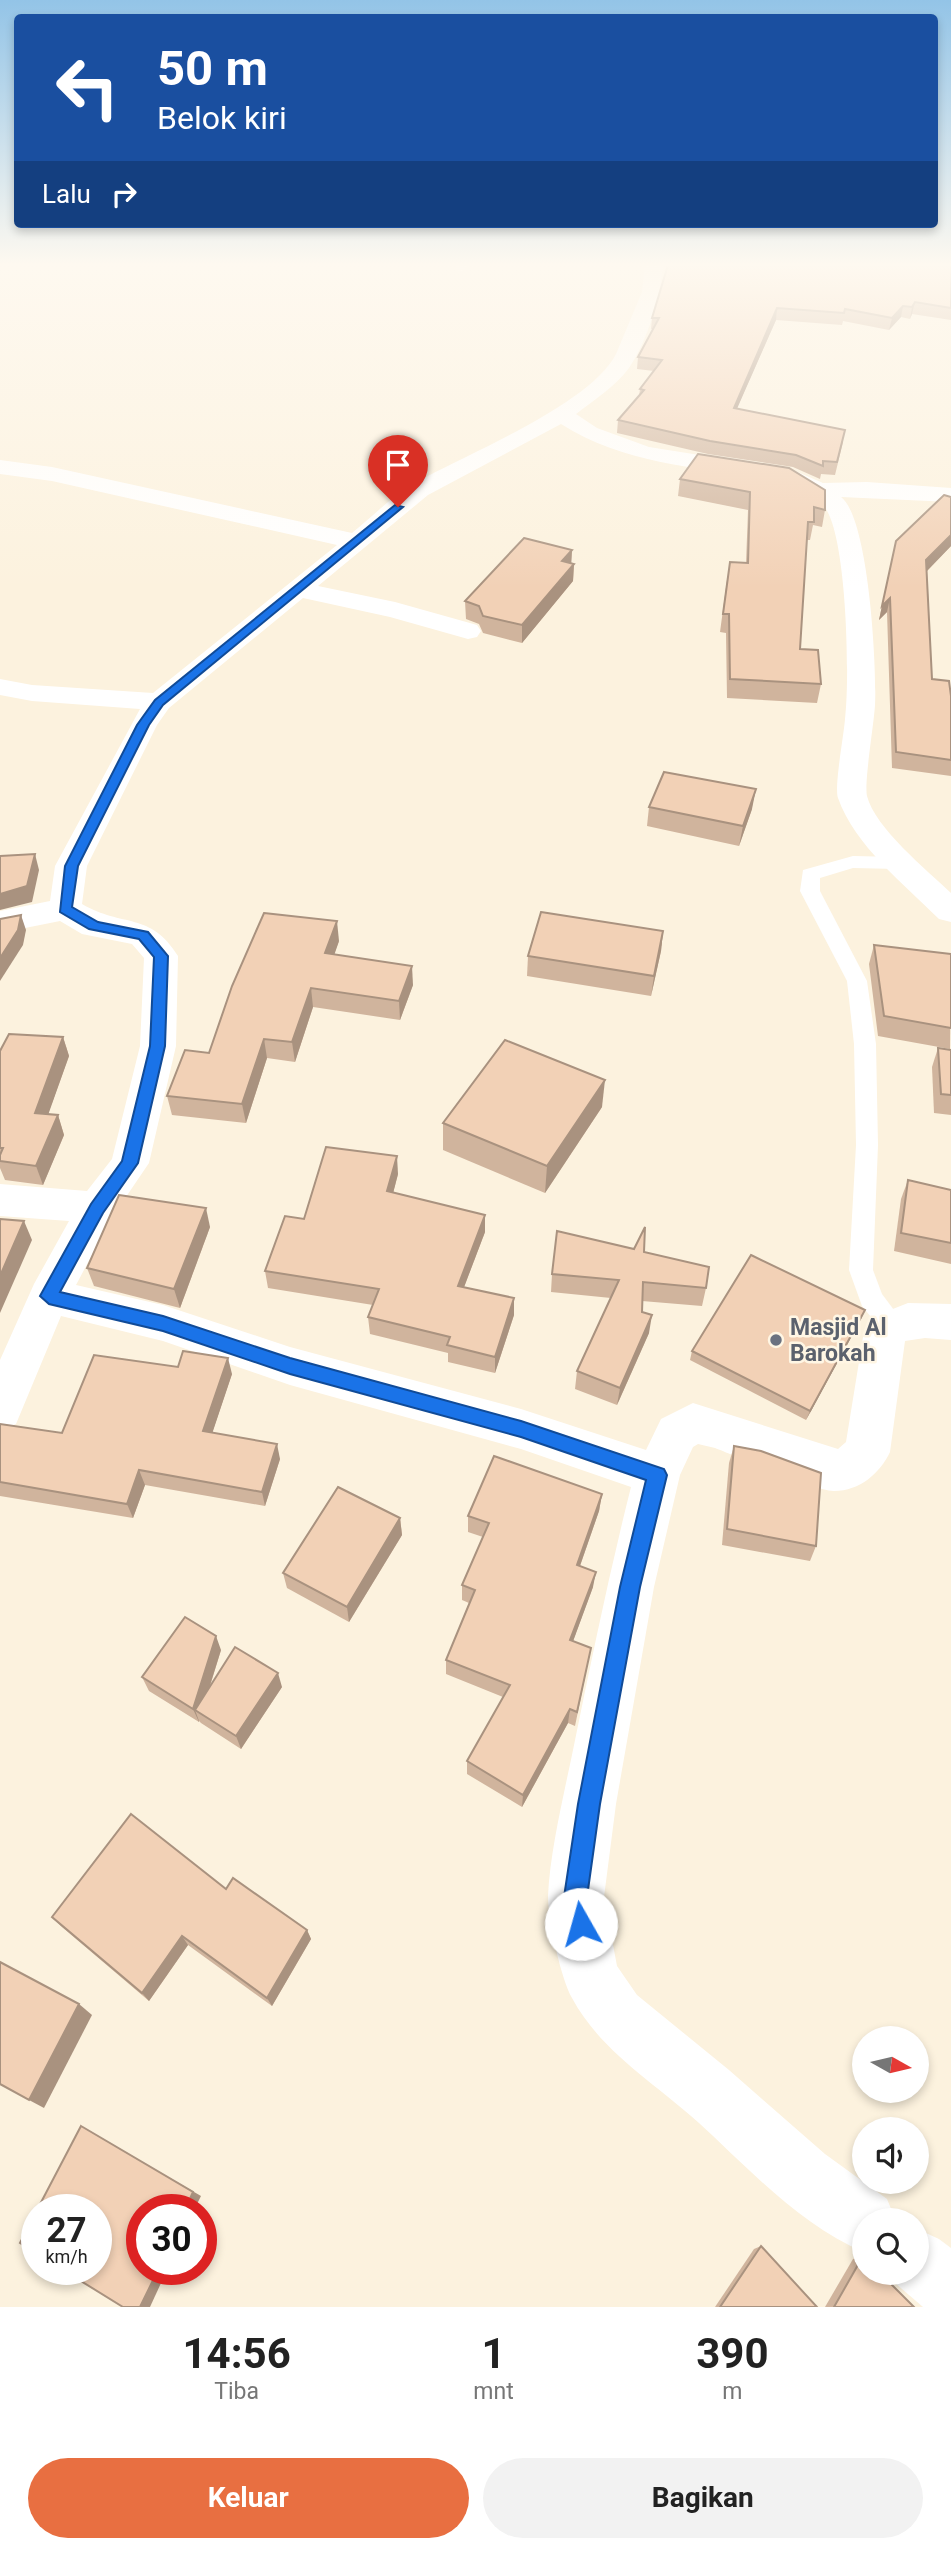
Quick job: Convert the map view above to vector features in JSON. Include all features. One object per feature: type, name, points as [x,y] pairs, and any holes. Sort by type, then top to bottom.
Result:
[{"type":"street","points":[[65,909],[71,866],[143,725],[159,702],[420,490],[562,415],[612,373]]},
{"type":"street","points":[[562,415],[590,436],[623,448],[668,460],[793,477],[818,490],[837,505],[849,547],[860,628],[861,703],[852,796],[881,845],[951,911]]},
{"type":"street","points":[[0,467],[52,474],[354,541]]},
{"type":"street","points":[[818,490],[867,489],[951,495]]},
{"type":"street","points":[[300,590],[396,610],[468,631]]},
{"type":"street","points":[[0,687],[32,693],[159,702]]},
{"type":"street","points":[[0,922],[65,909],[94,926],[143,935],[161,956],[158,1046],[130,1163],[97,1208],[49,1296],[0,1410]]},
{"type":"street","points":[[0,1200],[97,1208]]},
{"type":"street","points":[[49,1296],[163,1323],[290,1366],[521,1429],[657,1475]]},
{"type":"street","points":[[852,2212],[803,2176],[708,2091],[616,2017],[592,1977],[576,1897],[589,1804],[630,1587],[657,1475],[677,1433],[693,1423],[833,1471],[850,1467],[867,1452],[885,1331],[893,1326],[926,1318],[951,1322]]},
{"type":"street","points":[[929,2271],[951,2289]]},
{"type":"lane","points":[[893,1326],[871,1299],[861,1270],[867,1144],[865,1044],[857,981],[810,891],[810,874],[853,862],[898,863]]},
{"type":"building","points":[[652,373],[749,373],[734,408],[845,430],[837,462],[823,461],[823,466],[796,455],[710,441],[618,420],[644,390],[640,389]]},
{"type":"building","points":[[698,454],[789,468],[825,490],[825,510],[814,507],[814,522],[808,522],[800,649],[818,650],[821,684],[730,679],[729,614],[723,614],[730,562],[748,563],[750,492],[680,479]]},
{"type":"building","points":[[944,495],[951,497],[951,535],[926,560],[932,679],[949,681],[951,760],[896,752],[890,598],[882,606],[896,541]]},
{"type":"building","points":[[524,538],[572,550],[562,561],[574,564],[522,625],[483,616],[479,606],[465,601]]},
{"type":"building","points":[[664,772],[756,789],[743,826],[649,807]]},
{"type":"building","points":[[35,854],[27,886],[0,894],[0,856]]},
{"type":"building","points":[[541,912],[663,931],[654,976],[528,956]]},
{"type":"building","points":[[264,913],[337,921],[325,953],[412,966],[399,1001],[311,988],[292,1042],[264,1039],[242,1104],[167,1096],[185,1050],[209,1053],[232,986]]},
{"type":"building","points":[[21,915],[18,930],[0,958],[0,919]]},
{"type":"building","points":[[874,945],[951,954],[951,1028],[884,1016]]},
{"type":"building","points":[[9,1034],[63,1037],[35,1113],[58,1115],[36,1166],[0,1161],[3,1148],[0,1148],[0,1051]]},
{"type":"building","points":[[505,1040],[605,1080],[547,1166],[443,1123]]},
{"type":"building","points":[[938,1048],[951,1050],[951,1095],[941,1094]]},
{"type":"building","points":[[326,1147],[397,1156],[387,1191],[485,1215],[458,1286],[514,1298],[495,1357],[447,1345],[450,1337],[368,1317],[379,1289],[265,1271],[285,1216],[304,1219]]},
{"type":"building","points":[[908,1180],[951,1190],[951,1243],[901,1233]]},
{"type":"building","points":[[119,1195],[206,1208],[174,1289],[87,1268]]},
{"type":"building","points":[[0,1219],[24,1221],[0,1276]]},
{"type":"building","points":[[645,1227],[644,1252],[709,1267],[706,1288],[643,1282],[642,1312],[652,1315],[620,1388],[577,1371],[619,1280],[552,1274],[557,1231],[634,1249]]},
{"type":"building","name":"Masjid Al Barokah","points":[[751,1255],[865,1310],[810,1411],[692,1351]]},
{"type":"building","points":[[183,1351],[228,1358],[203,1431],[277,1444],[262,1492],[139,1470],[127,1504],[0,1482],[0,1424],[62,1433],[94,1355],[178,1367]]},
{"type":"building","points":[[734,1446],[761,1451],[821,1473],[816,1546],[727,1529]]},
{"type":"building","points":[[494,1456],[602,1494],[577,1565],[596,1572],[570,1640],[591,1648],[577,1712],[570,1709],[523,1795],[467,1761],[510,1685],[446,1660],[475,1590],[462,1585],[489,1523],[468,1516]]},
{"type":"building","points":[[338,1487],[400,1518],[347,1607],[283,1573]]},
{"type":"building","points":[[185,1617],[216,1636],[193,1709],[142,1677]]},
{"type":"building","points":[[235,1647],[278,1673],[236,1736],[195,1710]]},
{"type":"building","points":[[131,1814],[226,1889],[233,1878],[307,1930],[267,1998],[182,1936],[142,1993],[52,1917]]},
{"type":"building","points":[[0,1962],[79,2004],[29,2100],[0,2084]]},
{"type":"building","points":[[81,2126],[193,2192],[126,2194],[126,2285],[151,2285],[140,2307],[123,2307],[87,2285],[112,2285],[112,2194],[45,2194]]},
{"type":"building","points":[[761,2246],[817,2307],[720,2307]]},
{"type":"building","points":[[852,2275],[852,2285],[892,2285],[914,2307],[834,2307]]},
{"type":"place","name":"Masjid Al Barokah","points":[[776,1340]]},
{"type":"route","points":[[398,507],[354,541],[300,590],[159,702],[143,725],[71,866],[65,909],[94,926],[143,935],[161,956],[158,1046],[130,1163],[97,1208],[49,1296],[163,1323],[215,1343],[290,1366],[521,1429],[657,1475],[630,1587],[589,1804],[576,1897],[581,1924]]}]
